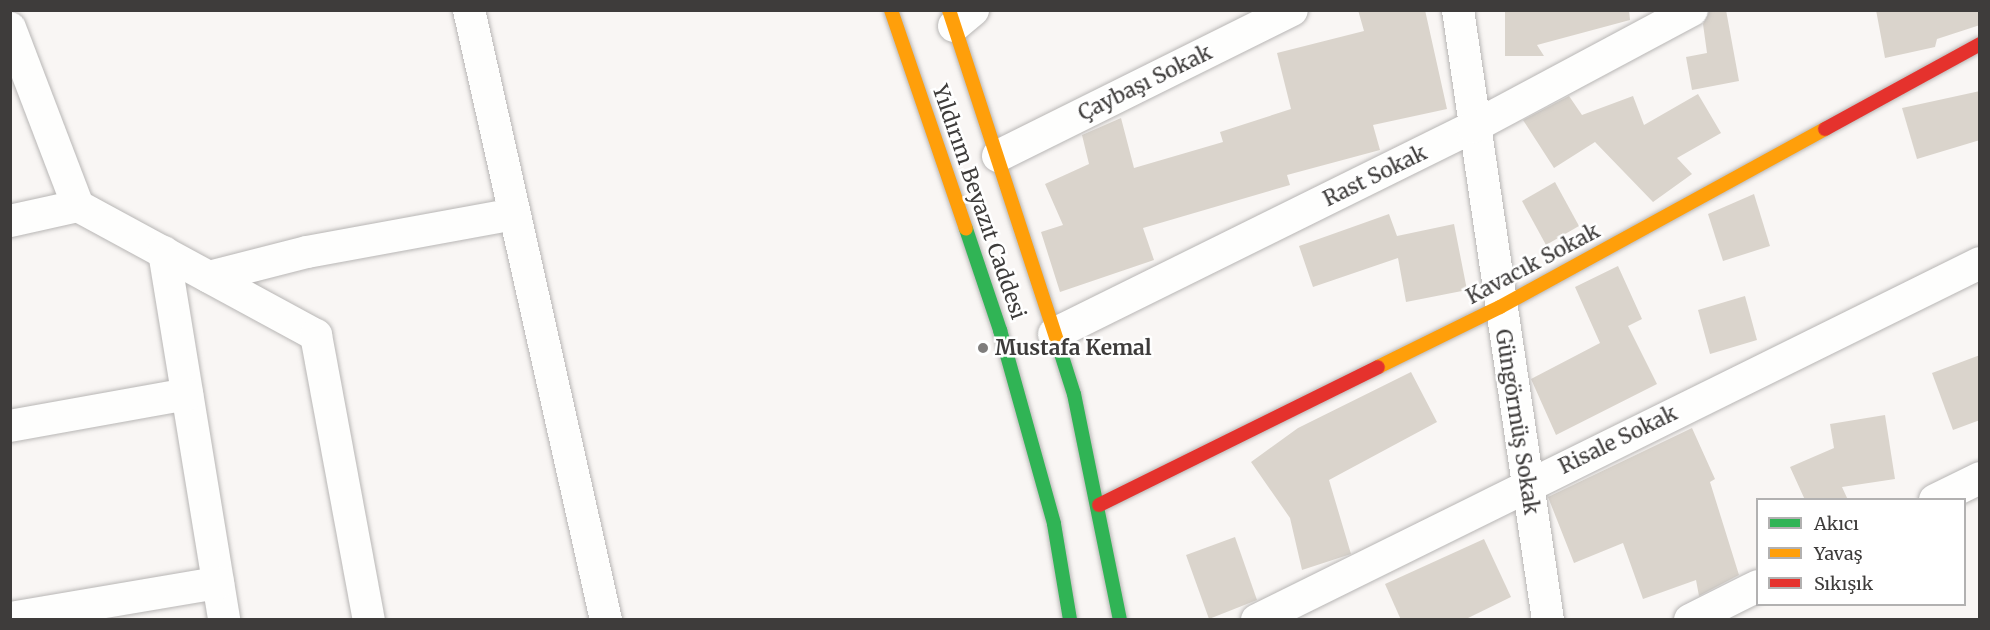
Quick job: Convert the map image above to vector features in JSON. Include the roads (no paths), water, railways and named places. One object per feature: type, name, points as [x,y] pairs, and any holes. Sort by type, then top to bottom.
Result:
[{"type":"main road","name":"Yıldırım Beyazıt Caddesi","points":[[891,10],[1000,330],[1054,524],[1070,620]]},
{"type":"main road","points":[[959,16],[998,156],[1074,394],[1099,505],[1120,620]]},
{"type":"main road","name":"Kavacık Sokak","points":[[1099,505],[1500,307],[1980,44]]},
{"type":"street","points":[[469,10],[606,620]]},
{"type":"street","name":"Çaybaşı Sokak","points":[[998,156],[1292,10]]},
{"type":"street","name":"Güngörmüş Sokak","points":[[1458,10],[1473,127],[1548,620]]},
{"type":"street","name":"Rast Sokak","points":[[1054,334],[1473,127],[1692,10]]},
{"type":"street","points":[[10,28],[78,206]]},
{"type":"street","points":[[10,221],[78,206],[316,335],[369,620]]},
{"type":"street","points":[[209,277],[307,252],[515,214]]},
{"type":"street","points":[[164,252],[224,620]]},
{"type":"street","name":"Risale Sokak","points":[[1257,620],[1526,485],[1980,263]]},
{"type":"street","points":[[10,426],[187,394]]},
{"type":"street","points":[[1939,498],[1980,478]]},
{"type":"street","points":[[10,618],[218,583]]},
{"type":"street","points":[[1690,620],[1756,587]]},
{"type":"place","name":"Mustafa Kemal","points":[[983,348]]}]
